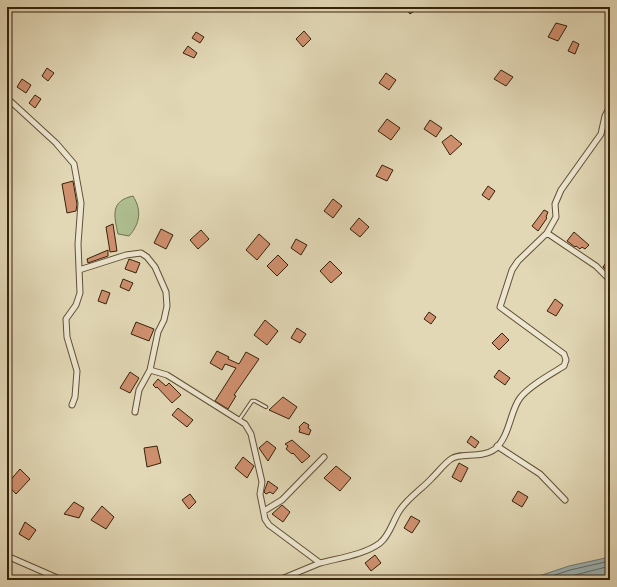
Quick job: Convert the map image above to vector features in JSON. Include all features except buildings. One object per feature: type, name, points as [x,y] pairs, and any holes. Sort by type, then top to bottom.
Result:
[{"type":"street","points":[[7,98],[56,143],[74,164],[81,203],[79,270],[80,293],[76,305],[66,319],[67,337],[77,371],[75,397],[72,405]]},
{"type":"street","points":[[279,580],[320,563],[368,550],[380,543],[386,536],[402,507],[444,464],[454,457],[481,455],[497,446],[509,427],[519,399],[526,391],[564,366],[566,360],[564,354],[500,307],[512,270],[518,261],[547,232],[556,217],[555,204],[561,190],[601,134],[605,116],[610,106]]},
{"type":"street","points":[[547,232],[596,266],[610,280]]},
{"type":"street","points":[[79,270],[135,252],[140,253],[147,257],[154,267],[166,292],[167,306],[164,320],[158,332],[150,370],[139,390],[135,412]]},
{"type":"street","points":[[150,370],[167,375],[245,424],[251,434],[262,482],[260,494],[265,519],[269,525],[320,563]]},
{"type":"street","points":[[497,446],[540,474],[565,500]]},
{"type":"street","points":[[264,511],[282,500],[324,457]]},
{"type":"street","points":[[7,556],[62,580]]},
{"type":"lane","points":[[239,420],[252,401],[266,407]]},
{"type":"green space","points":[[133,196],[139,212],[136,227],[129,236],[118,234],[115,221],[115,210],[120,202]]},
{"type":"water","points":[[610,557],[610,580],[527,580],[569,566]]}]
